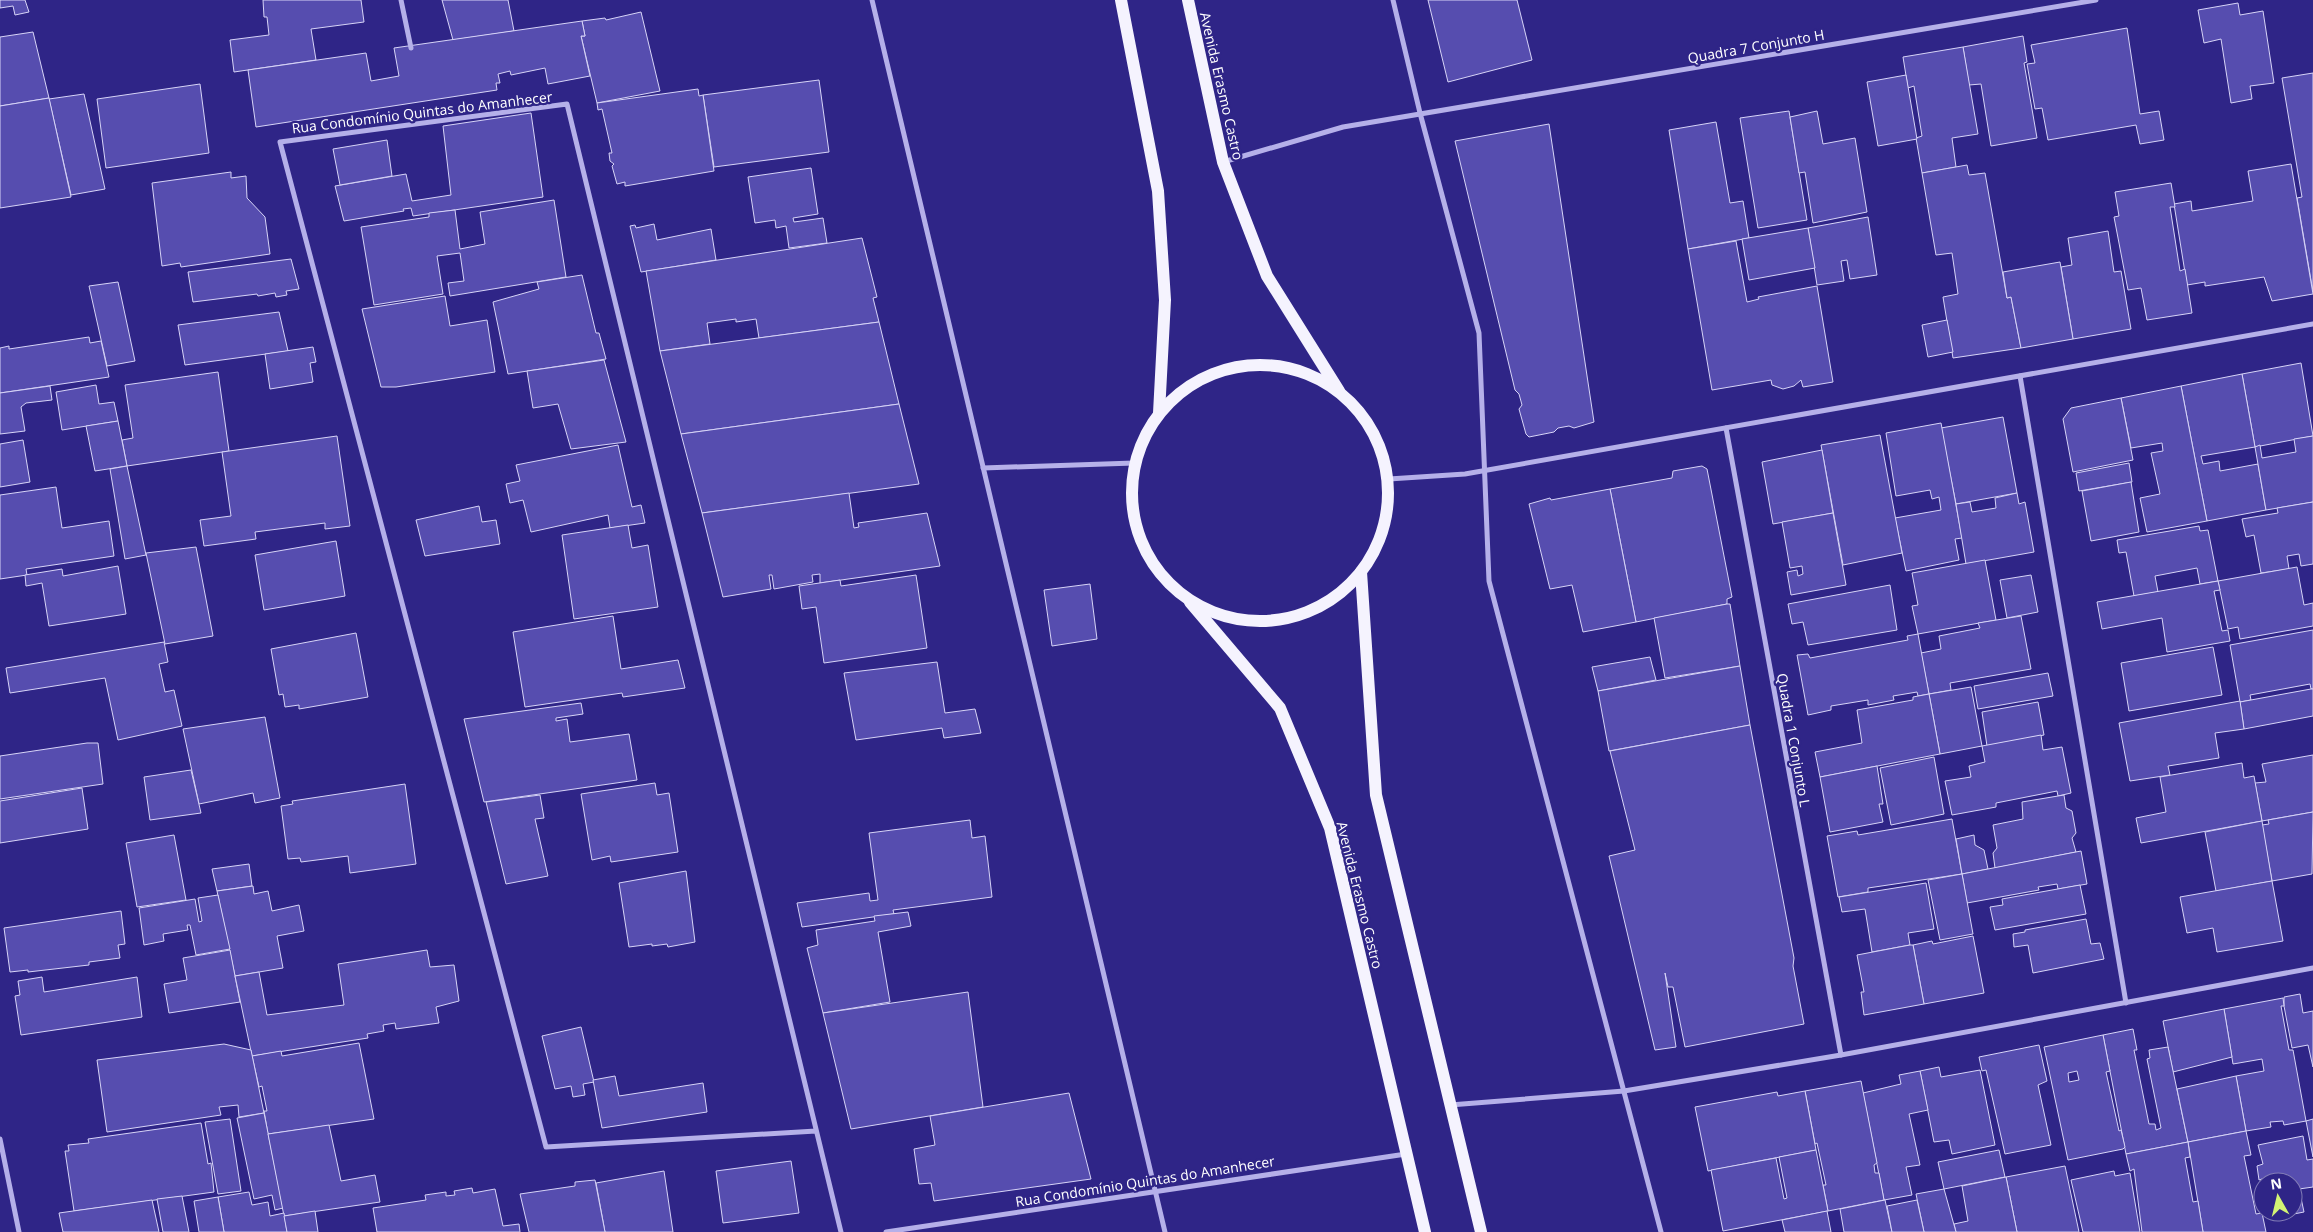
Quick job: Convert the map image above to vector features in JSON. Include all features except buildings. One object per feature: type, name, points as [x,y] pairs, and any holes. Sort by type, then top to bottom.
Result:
[{"type":"main road","points":[[1121,0],[1158,190],[1165,300],[1158,413],[1134,463],[1131,502],[1140,540],[1159,574],[1189,600]]},
{"type":"main road","name":"Avenida Erasmo Castro","points":[[1188,0],[1223,162],[1267,276],[1340,391],[1373,430],[1389,479],[1388,511],[1379,544],[1361,572],[1325,604],[1281,620],[1232,618],[1189,600]]},
{"type":"main road","points":[[1158,413],[1197,380],[1245,365],[1295,369],[1340,391]]},
{"type":"main road","points":[[1361,572],[1376,795],[1481,1232]]},
{"type":"main road","name":"Avenida Erasmo Castro","points":[[1189,600],[1280,708],[1330,828],[1425,1232]]},
{"type":"street","points":[[401,0],[411,48]]},
{"type":"street","points":[[872,0],[1165,1232]]},
{"type":"street","points":[[1393,0],[1420,114],[1479,333],[1489,581],[1661,1232]]},
{"type":"street","name":"Quadra 7 Conjunto H","points":[[1223,162],[1343,127],[2096,0]]},
{"type":"street","name":"Rua Condomínio Quintas do Amanhecer","points":[[567,104],[816,1132],[546,1147],[280,142],[567,104]]},
{"type":"street","points":[[1389,479],[1484,471],[2313,324]]},
{"type":"street","points":[[2020,376],[2126,1002]]},
{"type":"street","name":"Quadra 1 Conjunto L","points":[[1726,428],[1841,1056]]},
{"type":"street","points":[[983,468],[1134,463]]},
{"type":"street","points":[[1450,1105],[1624,1091],[1841,1056],[2313,968]]},
{"type":"street","points":[[816,1132],[841,1232]]},
{"type":"street","points":[[0,1139],[19,1232]]},
{"type":"street","name":"Rua Condomínio Quintas do Amanhecer","points":[[886,1232],[1406,1154]]}]
